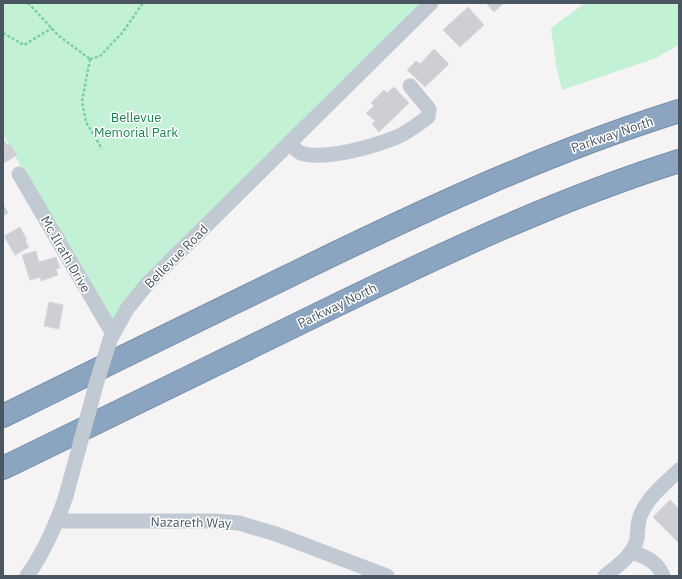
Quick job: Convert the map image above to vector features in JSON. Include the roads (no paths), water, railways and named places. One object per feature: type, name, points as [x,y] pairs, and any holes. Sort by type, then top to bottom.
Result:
[{"type":"highway","name":"Parkway North","points":[[3,416],[408,218],[480,185],[572,148],[679,111]]},
{"type":"highway","name":"Parkway North","points":[[3,468],[321,313],[513,223],[600,188],[679,161]]},
{"type":"street","name":"Bellevue Road","points":[[27,576],[48,543],[58,521],[112,337],[127,309],[148,283],[431,3]]},
{"type":"street","points":[[290,143],[300,153],[314,155],[333,154],[371,146],[397,136],[428,117],[428,109],[410,86]]},
{"type":"street","name":"Mc Ilrath Drive","points":[[19,174],[112,337]]},
{"type":"street","points":[[605,576],[632,552],[637,540],[641,512],[652,497],[679,470]]},
{"type":"street","name":"Nazareth Way","points":[[58,521],[208,521],[239,523],[276,534],[387,576]]},
{"type":"street","points":[[632,552],[651,559],[657,564],[662,576]]},
{"type":"park label","name":"Bellevue Memorial Park","points":[[136,124]]}]
